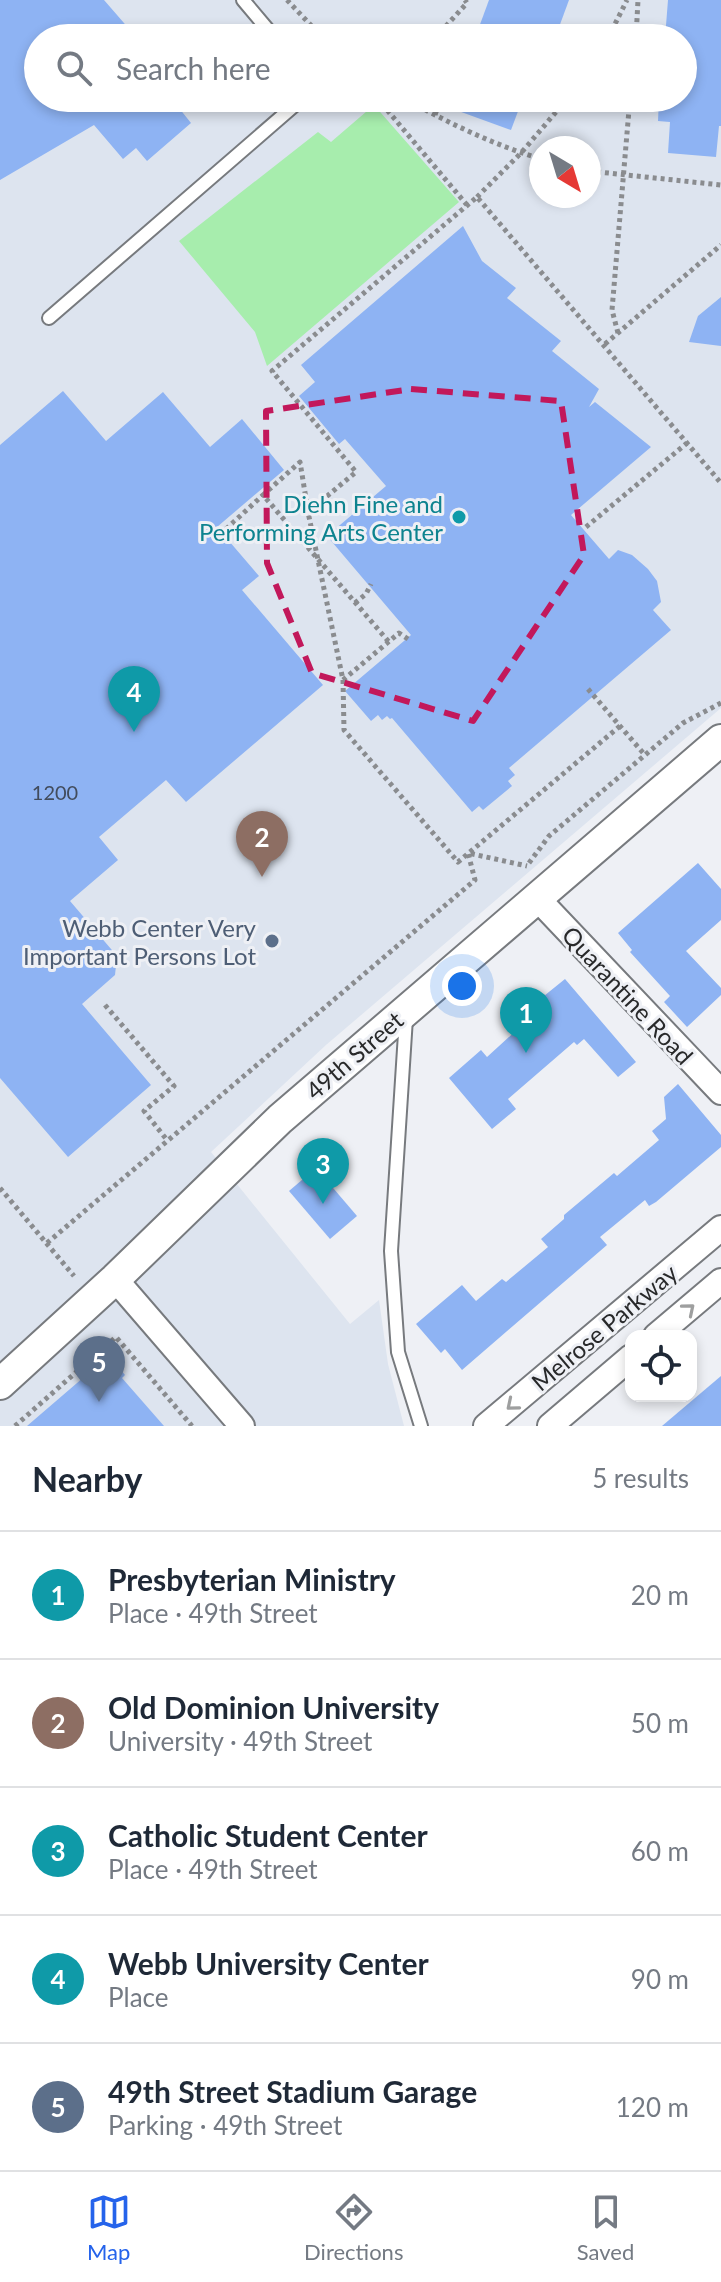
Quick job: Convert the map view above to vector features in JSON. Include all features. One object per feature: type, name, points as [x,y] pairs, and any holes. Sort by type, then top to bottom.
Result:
[{"type":"street","name":"49th Street","points":[[0,1384],[115,1279],[280,1119],[721,740]]},
{"type":"street","name":"Quarantine Road","points":[[536,897],[721,1092]]},
{"type":"street","name":"Melrose Parkway","points":[[486,1426],[721,1228]]},
{"type":"street","points":[[115,1279],[242,1426]]},
{"type":"street","name":"Melrose Parkway","points":[[663,1330],[721,1281]]},
{"type":"street","name":"Melrose Parkway","points":[[550,1426],[625,1362]]},
{"type":"lane","points":[[243,0],[263,24]]},
{"type":"lane","points":[[49,318],[287,112]]},
{"type":"lane","points":[[406,1011],[391,1251],[398,1352],[421,1426]]},
{"type":"path","points":[[287,0],[310,24]]},
{"type":"path","points":[[448,24],[467,3],[465,0]]},
{"type":"path","points":[[615,24],[627,0]]},
{"type":"path","points":[[637,24],[638,0]]},
{"type":"path","points":[[389,112],[467,205]]},
{"type":"path","points":[[430,112],[529,155]]},
{"type":"path","points":[[308,512],[356,472],[272,371],[477,197],[556,112]]},
{"type":"path","points":[[618,333],[612,310],[629,112]]},
{"type":"path","points":[[601,173],[721,185]]},
{"type":"path","points":[[477,197],[721,483]]},
{"type":"path","points":[[605,344],[721,245]]},
{"type":"path","points":[[586,527],[687,443]]},
{"type":"path","points":[[226,529],[300,462],[343,680],[344,730],[458,862],[620,726]]},
{"type":"path","points":[[263,495],[389,642]]},
{"type":"path","points":[[355,603],[366,594],[371,584]]},
{"type":"path","points":[[343,680],[399,633],[408,639]]},
{"type":"path","points":[[588,689],[645,755]]},
{"type":"path","points":[[468,853],[527,866]]},
{"type":"path","points":[[47,1243],[475,880],[468,853]]},
{"type":"path","points":[[105,1005],[174,1086],[144,1111],[167,1140]]},
{"type":"path","points":[[0,1188],[75,1276]]},
{"type":"path","points":[[15,1426],[116,1337],[192,1426]]},
{"type":"highlighted area","points":[[411,389],[561,401],[584,555],[473,721],[312,673],[267,563],[266,411]]},
{"type":"shaded area","points":[[0,0],[721,0],[721,708],[326,1045],[211,1152],[350,1324],[379,1300],[388,1364],[404,1426],[0,1426]]},
{"type":"green space","points":[[366,112],[380,112],[459,202],[267,366],[255,332],[179,241],[318,132],[331,142]]},
{"type":"building","points":[[0,0],[104,0],[125,24],[24,24],[24,112],[182,112],[191,123],[147,161],[136,148],[123,159],[94,125],[0,180]]},
{"type":"building","points":[[489,0],[569,0],[560,24],[480,24]]},
{"type":"building","points":[[668,0],[721,0],[721,126],[716,157],[668,153],[670,122],[658,121],[658,112],[697,112],[697,24],[666,24]]},
{"type":"building","points":[[461,112],[518,112],[511,130]]},
{"type":"building","name":"Diehn Fine and Performing Arts Center","points":[[463,226],[482,261],[516,288],[507,298],[561,341],[552,351],[599,389],[589,407],[595,402],[651,447],[571,515],[609,559],[618,550],[632,555],[648,569],[657,581],[661,602],[653,610],[671,630],[509,768],[515,775],[508,781],[512,786],[483,810],[479,806],[472,812],[392,718],[387,716],[382,720],[378,715],[371,721],[345,691],[411,635],[327,536],[386,486],[345,439],[339,444],[299,396],[315,382],[301,365]]},
{"type":"building","points":[[721,297],[721,346],[689,342],[698,316]]},
{"type":"building","points":[[63,391],[106,441],[163,392],[210,447],[242,419],[284,470],[217,527],[259,576],[242,590],[323,685],[186,802],[166,780],[99,837],[118,860],[70,901],[117,956],[115,975],[82,1004],[151,1085],[68,1157],[0,1078],[0,445]]},
{"type":"building","points":[[698,863],[721,889],[721,920],[686,951],[721,988],[721,995],[687,1027],[664,1002],[670,996],[630,952],[632,950],[618,933]]},
{"type":"building","points":[[565,979],[636,1062],[618,1077],[584,1039],[577,1045],[574,1042],[508,1099],[516,1109],[492,1129],[449,1078],[481,1050],[487,1057],[543,1006],[539,1000]]},
{"type":"building","points":[[678,1084],[721,1135],[721,1147],[656,1202],[649,1206],[645,1200],[600,1237],[607,1245],[462,1370],[445,1349],[441,1353],[416,1324],[462,1285],[476,1301],[502,1279],[506,1282],[548,1247],[541,1239],[564,1219],[564,1215],[659,1140],[652,1131],[666,1119],[664,1097]]},
{"type":"building","points":[[316,1168],[357,1216],[330,1239],[289,1191]]},
{"type":"building","points":[[106,1352],[125,1375],[122,1378],[164,1426],[27,1426],[84,1377],[82,1373]]},
{"type":"building","points":[[721,1376],[721,1426],[662,1426],[690,1402],[697,1402],[697,1396]]},
{"type":"place","name":"Diehn Fine and Performing Arts Center","points":[[459,517]]},
{"type":"place","name":"Webb University Center","points":[[134,732]]},
{"type":"place","name":"Old Dominion University","points":[[262,877]]},
{"type":"place","name":"Webb Center Very Important Persons Lot","points":[[272,941]]},
{"type":"place","name":"Presbyterian Ministry","points":[[526,1053]]},
{"type":"place","name":"Catholic Student Center","points":[[323,1204]]},
{"type":"place","name":"49th Street Stadium Garage","points":[[99,1402]]}]
